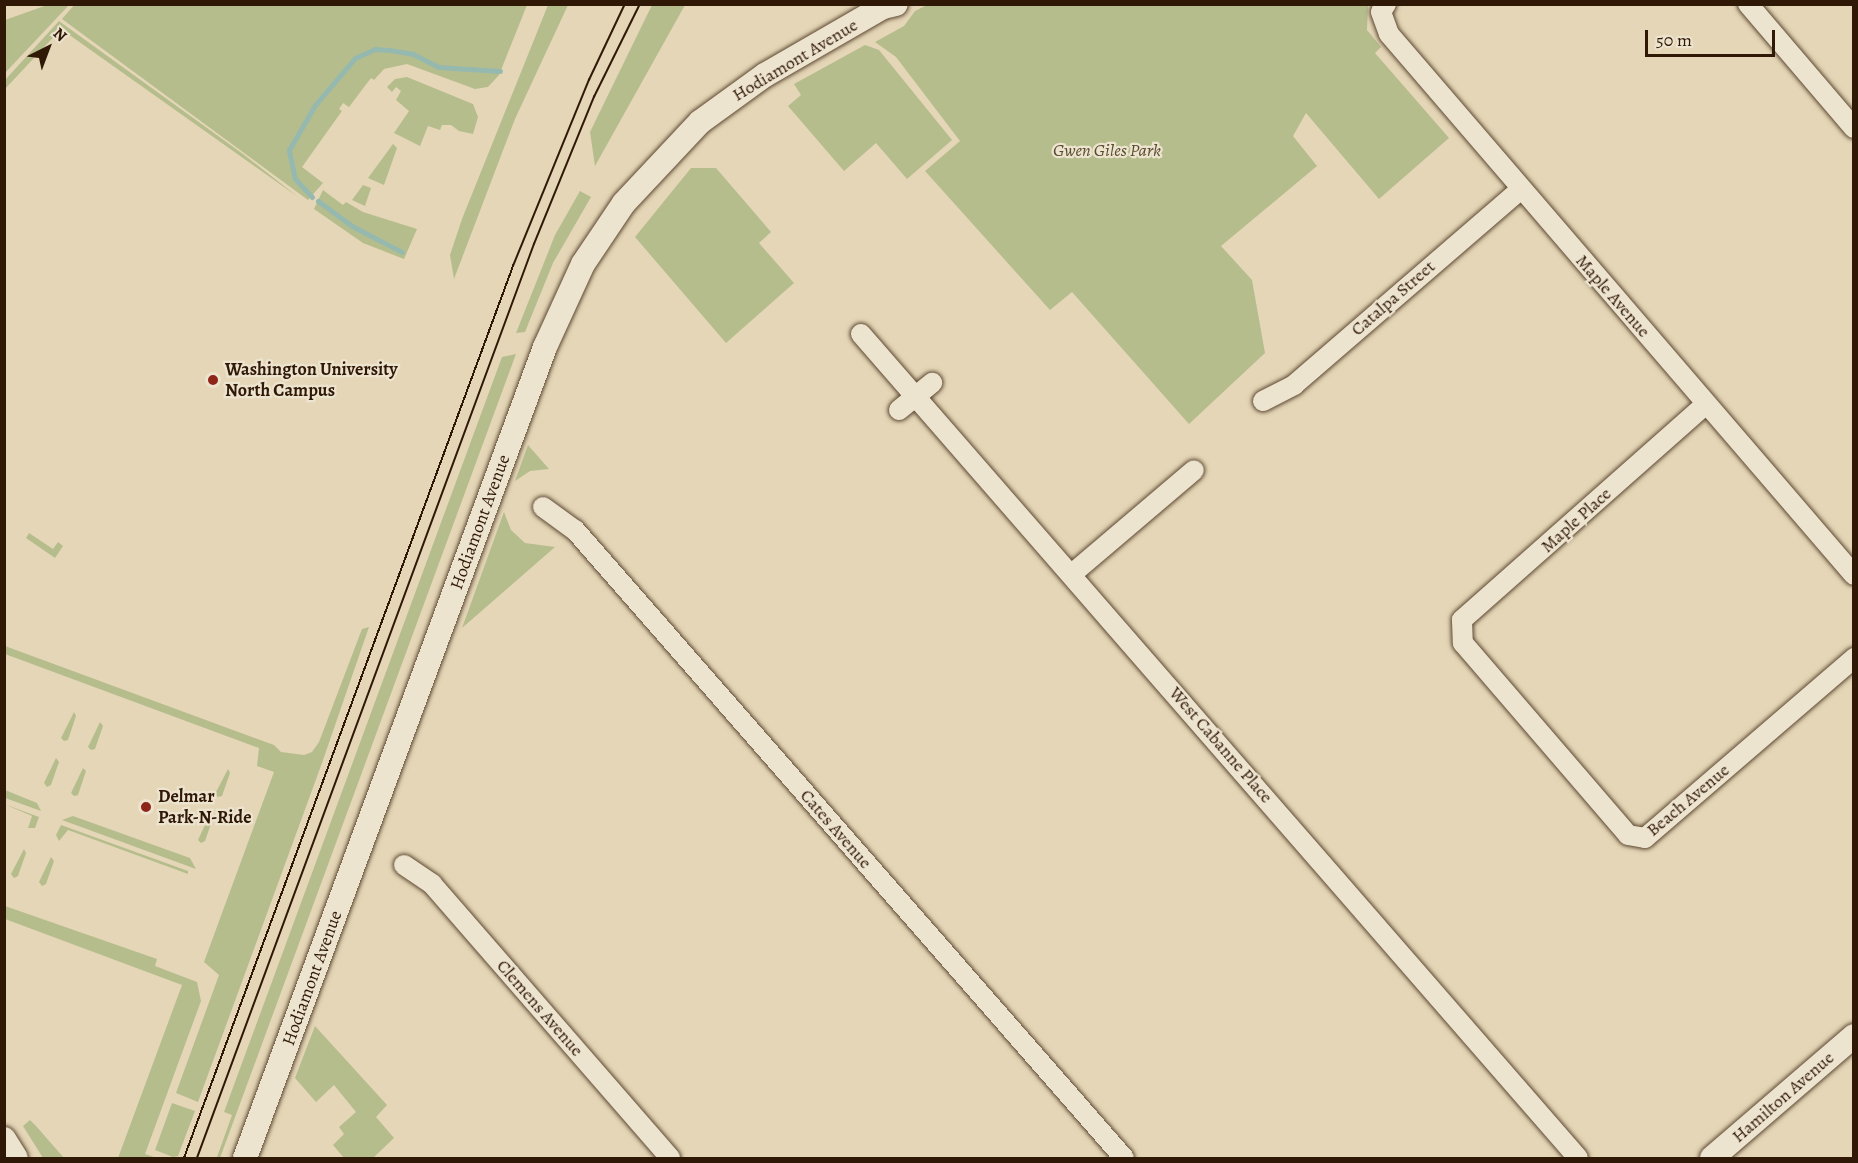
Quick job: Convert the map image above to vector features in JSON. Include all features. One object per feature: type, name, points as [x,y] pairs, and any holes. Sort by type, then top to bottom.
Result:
[{"type":"street","points":[[1748,4],[1854,128]]},
{"type":"street","name":"Hodiamont Avenue","points":[[245,1158],[545,347],[583,264],[621,207],[700,122],[765,75],[888,5]]},
{"type":"street","name":"Maple Avenue","points":[[1383,8],[1389,34],[1520,190],[1854,575]]},
{"type":"street","name":"Catalpa Street","points":[[1263,401],[1294,385],[1520,190]]},
{"type":"street","name":"West Cabanne Place","points":[[861,334],[1578,1158]]},
{"type":"street","points":[[899,410],[932,383]]},
{"type":"street","name":"Maple Place","points":[[1463,644],[1462,620],[1706,404]]},
{"type":"street","points":[[1072,574],[1194,470]]},
{"type":"street","name":"Cates Avenue","points":[[543,507],[575,530],[1124,1158]]},
{"type":"street","name":"Beach Avenue","points":[[1463,644],[1628,835],[1645,838],[1854,658]]},
{"type":"street","name":"Clemens Avenue","points":[[404,865],[432,884],[670,1158]]},
{"type":"street","name":"Hamilton Avenue","points":[[1712,1158],[1854,1036]]},
{"type":"street","points":[[4,1139],[16,1158]]},
{"type":"green space","points":[[50,4],[69,5],[5,73],[5,20]]},
{"type":"green space","points":[[75,4],[527,5],[499,75],[488,87],[475,89],[407,64],[384,69],[374,80],[371,78],[349,107],[343,103],[339,109],[342,111],[302,167],[323,183],[308,200],[62,19]]},
{"type":"green space","points":[[548,5],[568,5],[515,119],[454,279],[450,255],[462,219]]},
{"type":"green space","points":[[652,5],[685,5],[595,166],[590,132]]},
{"type":"green space","name":"Gwen Giles Park","points":[[927,5],[1368,5],[1367,30],[1381,47],[1375,53],[1449,138],[1379,199],[1306,113],[1293,136],[1317,166],[1221,246],[1252,280],[1265,353],[1189,424],[1072,292],[1050,310],[925,171],[960,141],[896,57],[875,42],[904,26],[915,11]]},
{"type":"green space","points":[[59,21],[243,154],[298,197],[61,29],[5,89],[5,80]]},
{"type":"green space","points":[[865,45],[879,50],[952,140],[907,179],[876,143],[844,171],[788,106],[801,95],[794,84]]},
{"type":"green space","points":[[407,77],[473,104],[478,117],[473,134],[459,131],[451,125],[442,125],[440,130],[428,126],[420,146],[394,133],[409,111],[396,100],[401,91],[396,87],[392,92],[387,87],[395,79]]},
{"type":"green space","points":[[393,144],[397,148],[384,185],[368,178]]},
{"type":"green space","points":[[691,168],[716,168],[771,232],[759,243],[794,283],[726,343],[635,237]]},
{"type":"green space","points":[[363,185],[371,188],[365,206],[352,200]]},
{"type":"green space","points":[[323,190],[343,205],[346,202],[363,212],[417,229],[404,259],[363,243],[314,209]]},
{"type":"green space","points":[[580,191],[591,197],[553,263],[525,332],[516,333],[555,235]]},
{"type":"green space","points":[[516,354],[220,1158],[217,1157],[232,1115],[224,1112],[502,357]]},
{"type":"green space","points":[[528,445],[549,469],[530,471],[515,481]]},
{"type":"green space","points":[[504,512],[511,530],[525,543],[555,547],[462,628]]},
{"type":"green space","points":[[29,533],[53,549],[58,542],[63,546],[55,558],[26,538]]},
{"type":"green space","points":[[369,627],[322,763],[198,1102],[176,1093],[219,975],[204,962],[274,772],[257,766],[259,748],[5,654],[5,646],[274,745],[281,752],[304,755],[312,752],[319,742],[362,629]]},
{"type":"green space","points":[[74,712],[76,716],[68,740],[64,741],[61,738]]},
{"type":"green space","points":[[100,722],[103,726],[95,749],[91,750],[88,747]]},
{"type":"green space","points":[[56,758],[59,762],[51,785],[47,787],[44,783]]},
{"type":"green space","points":[[83,768],[86,771],[78,795],[74,796],[71,793]]},
{"type":"green space","points":[[228,769],[230,773],[222,796],[218,797],[215,794]]},
{"type":"green space","points":[[5,790],[37,803],[41,811],[5,798]]},
{"type":"green space","points":[[4,804],[39,817],[35,828],[28,828],[32,816]]},
{"type":"green space","points":[[210,814],[213,818],[205,841],[201,843],[198,840]]},
{"type":"green space","points":[[73,816],[190,858],[196,869],[62,820]]},
{"type":"green space","points":[[61,825],[188,871],[188,874],[68,830],[59,841],[56,835]]},
{"type":"green space","points":[[24,849],[26,853],[18,876],[14,878],[11,874]]},
{"type":"green space","points":[[51,857],[54,861],[46,884],[42,886],[39,882]]},
{"type":"green space","points":[[5,906],[157,959],[155,966],[197,982],[201,1001],[145,1154],[157,1158],[118,1158],[182,985],[5,919]]},
{"type":"green space","points":[[315,1026],[387,1105],[376,1117],[394,1138],[373,1158],[344,1158],[333,1145],[344,1134],[339,1127],[356,1112],[334,1085],[316,1102],[295,1078]]},
{"type":"green space","points":[[172,1103],[195,1111],[178,1156],[173,1157],[155,1150]]},
{"type":"green space","points":[[30,1120],[64,1158],[43,1158],[23,1126]]},
{"type":"waterway","points":[[312,197],[295,179],[289,150],[315,105],[355,58],[375,49],[389,50],[413,54],[438,67],[500,71]]},
{"type":"waterway","points":[[318,201],[352,226],[402,252]]},
{"type":"tram line","points":[[184,1158],[513,266],[589,80],[625,4]]},
{"type":"tram line","points":[[197,1158],[534,244],[594,97],[640,4]]},
{"type":"place","name":"Washington University North Campus","points":[[213,380]]},
{"type":"place","name":"Delmar Park-N-Ride","points":[[146,807]]}]
